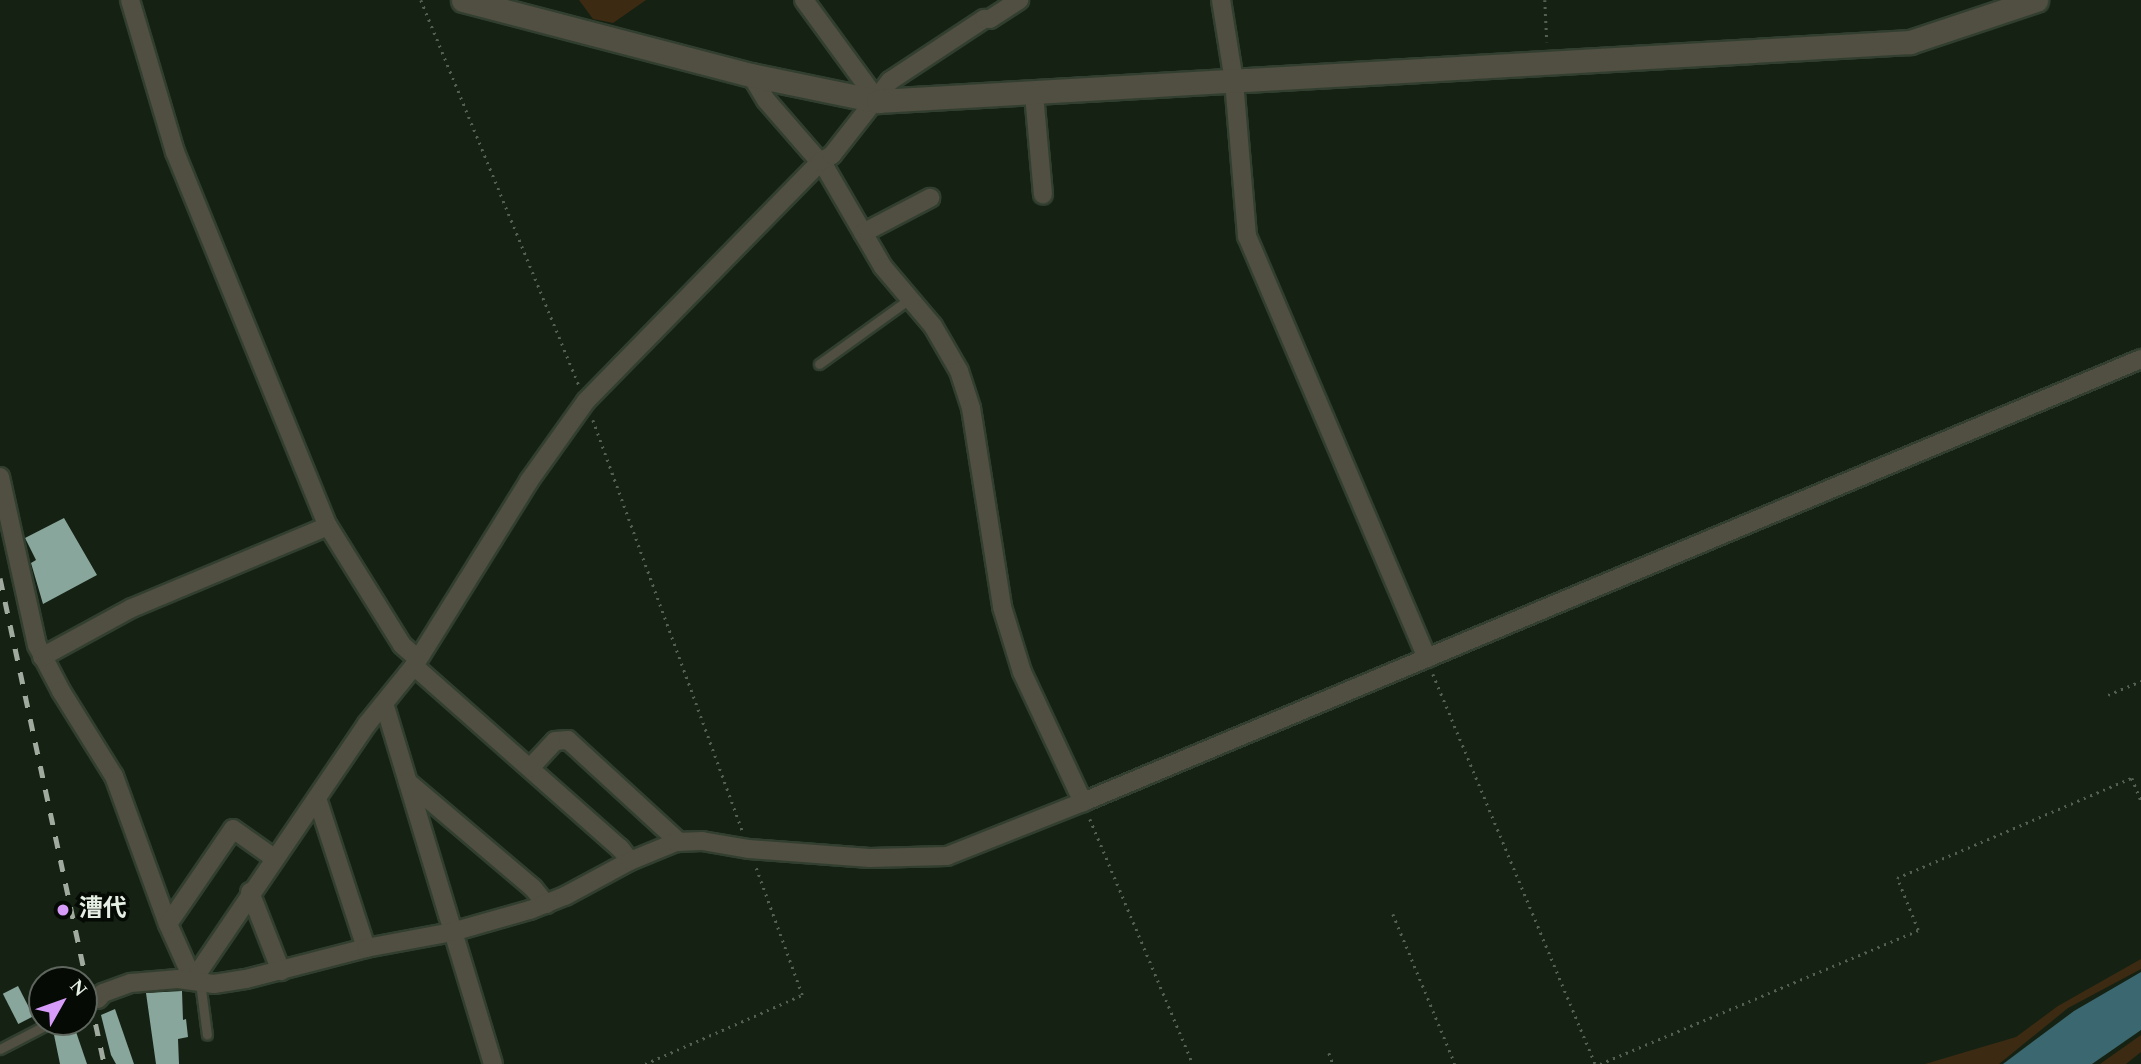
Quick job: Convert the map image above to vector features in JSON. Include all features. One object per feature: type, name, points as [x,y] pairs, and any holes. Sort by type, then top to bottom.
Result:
[{"type":"street","points":[[130,0],[175,152],[328,526],[402,645],[416,662],[620,848],[629,861]]},
{"type":"street","points":[[463,0],[493,4],[751,75],[878,101],[1910,42],[2036,0]]},
{"type":"street","points":[[804,0],[878,101]]},
{"type":"street","points":[[196,981],[250,892],[416,662],[529,481],[586,401],[820,162],[832,155],[878,101],[891,81],[984,19],[990,19],[1019,0]]},
{"type":"street","points":[[1220,0],[1234,81],[1247,236],[1427,658]]},
{"type":"street","points":[[751,75],[766,100],[820,162],[883,267],[942,338],[966,388],[1002,607],[1023,672],[1083,802]]},
{"type":"street","points":[[1034,94],[1043,195]]},
{"type":"street","points":[[863,233],[930,198]]},
{"type":"street","points":[[98,997],[131,983],[196,981],[214,984],[281,971],[366,948],[452,932],[546,904],[629,861],[679,842],[702,841],[749,849],[930,858],[947,856],[1083,802],[2141,359]]},
{"type":"street","points":[[0,477],[33,631],[42,657],[114,776],[168,925],[196,981]]},
{"type":"street","points":[[42,657],[140,604],[328,526]]},
{"type":"street","points":[[384,704],[493,1064]]},
{"type":"street","points":[[530,768],[555,741],[568,740],[679,842]]},
{"type":"street","points":[[408,782],[533,888],[546,904]]},
{"type":"street","points":[[317,798],[366,948]]},
{"type":"street","points":[[168,925],[233,829],[274,858]]},
{"type":"street","points":[[250,892],[281,971]]},
{"type":"lane","points":[[819,364],[911,298]]},
{"type":"lane","points":[[196,981],[207,1035]]},
{"type":"lane","points":[[0,1049],[28,1034]]},
{"type":"path","points":[[421,0],[586,401],[802,995],[645,1064]]},
{"type":"path","points":[[1545,0],[1549,63]]},
{"type":"path","points":[[1427,658],[1595,1064]]},
{"type":"path","points":[[2108,695],[2141,681]]},
{"type":"path","points":[[1600,1064],[1918,930],[1897,878],[2132,778],[2141,800]]},
{"type":"path","points":[[1083,802],[1193,1064]]},
{"type":"path","points":[[1393,914],[1455,1064]]},
{"type":"path","points":[[1329,1053],[1334,1064]]},
{"type":"shaded area","points":[[579,0],[646,0],[613,23],[593,19]]},
{"type":"shaded area","points":[[2141,959],[2141,969],[2068,1008],[1999,1064],[1925,1064],[2016,1037],[2058,1006]]},
{"type":"shaded area","points":[[2141,1035],[2141,1052],[2126,1064],[2100,1064]]},
{"type":"water","points":[[2141,972],[2141,1030],[2092,1064],[2003,1064],[2074,1011]]},
{"type":"building","points":[[64,518],[97,575],[43,604],[31,563],[36,560],[25,538]]},
{"type":"building","points":[[18,986],[28,1006],[28,1019],[18,1024],[3,994]]},
{"type":"building","points":[[182,991],[183,1020],[186,1019],[188,1037],[178,1039],[179,1064],[156,1064],[146,993]]},
{"type":"building","points":[[115,1009],[134,1064],[116,1064],[111,1055],[101,1015]]},
{"type":"building","points":[[54,1036],[77,1036],[87,1064],[60,1064]]},
{"type":"railway","points":[[0,578],[104,1064]]},
{"type":"place","name":"漕代","points":[[63,910]]}]
